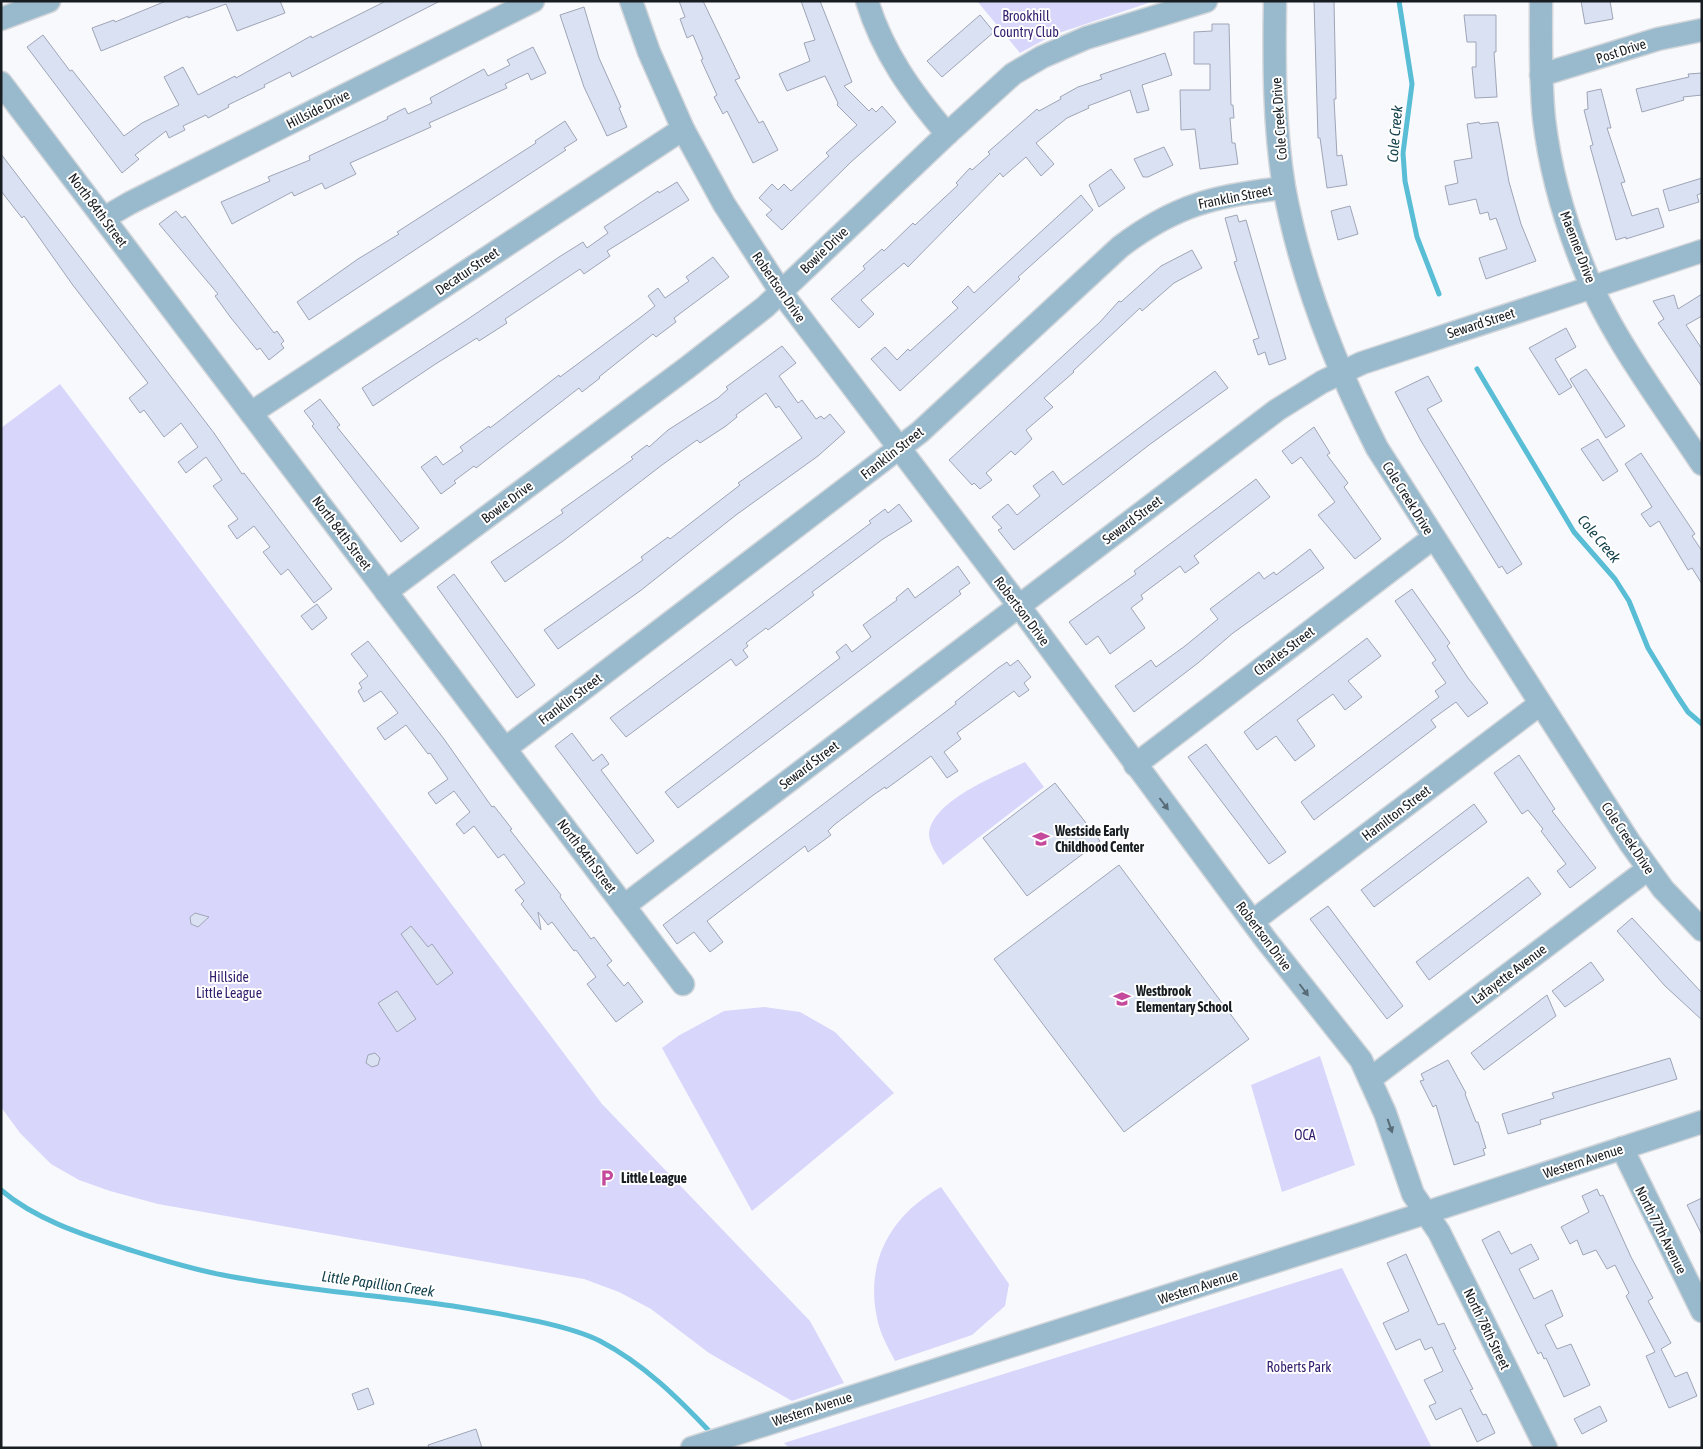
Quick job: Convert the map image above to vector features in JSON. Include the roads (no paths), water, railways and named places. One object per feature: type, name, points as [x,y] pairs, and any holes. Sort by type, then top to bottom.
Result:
[{"type":"street","points":[[1,19],[48,1]]},
{"type":"street","name":"Hillside Drive","points":[[104,218],[130,203],[533,1]]},
{"type":"street","name":"Robertson Drive","points":[[631,1],[649,52],[683,128],[728,211],[781,292],[1019,606],[1135,766],[1328,1021],[1342,1035],[1360,1060],[1385,1113],[1413,1194],[1425,1212]]},
{"type":"street","points":[[867,1],[883,44],[900,75],[947,134]]},
{"type":"street","name":"Bowie Drive","points":[[386,592],[688,367],[781,292],[1013,74],[1042,57],[1086,38],[1206,1]]},
{"type":"street","name":"Cole Creek Drive","points":[[1275,1],[1277,113],[1284,188],[1307,282],[1341,373],[1377,448],[1540,704],[1648,869],[1702,930]]},
{"type":"street","name":"Maenner Drive","points":[[1541,1],[1541,75],[1544,118],[1556,188],[1583,267],[1622,341],[1702,464]]},
{"type":"street","name":"Post Drive","points":[[1541,75],[1658,39],[1702,30]]},
{"type":"street","name":"North 84th Street","points":[[1,83],[683,984]]},
{"type":"street","name":"Decatur Street","points":[[251,413],[683,128]]},
{"type":"street","name":"Franklin Street","points":[[506,748],[920,432],[1120,247],[1143,230],[1173,213],[1201,202],[1222,196],[1284,188]]},
{"type":"street","name":"Seward Street","points":[[624,906],[1277,410],[1341,373],[1389,353],[1702,251]]},
{"type":"street","name":"Charles Street","points":[[1135,766],[1433,538]]},
{"type":"street","name":"Hamilton Street","points":[[1253,922],[1540,704]]},
{"type":"street","name":"Lafayette Avenue","points":[[1370,1079],[1648,869]]},
{"type":"street","name":"Western Avenue","points":[[692,1448],[1702,1122]]},
{"type":"street","name":"North 77th Avenue","points":[[1622,1148],[1702,1311]]},
{"type":"street","name":"North 78th Street","points":[[1425,1212],[1439,1232],[1546,1448]]},
{"type":"waterway","name":"Cole Creek","points":[[1399,1],[1412,84],[1403,153],[1405,181],[1417,237],[1439,294]]},
{"type":"waterway","name":"Cole Creek","points":[[1477,369],[1574,532],[1615,579],[1629,601],[1648,648],[1676,694],[1688,712],[1702,724]]},
{"type":"waterway","name":"Little Papillion Creek","points":[[1,1190],[29,1210],[61,1226],[127,1249],[199,1270],[280,1285],[453,1306],[528,1319],[568,1329],[600,1341],[631,1360],[660,1383],[712,1434]]},
{"type":"place","name":"Westside Early Childhood Center","points":[[1041,839]]},
{"type":"place","name":"Westbrook Elementary School","points":[[1122,999]]},
{"type":"place","name":"Little League","points":[[607,1178]]},
{"type":"park label","name":"Brookhill Country Club","points":[[1026,24]]},
{"type":"park label","name":"Hillside Little League","points":[[229,986]]},
{"type":"park label","name":"OCA","points":[[1305,1135]]},
{"type":"park label","name":"Roberts Park","points":[[1299,1367]]}]
